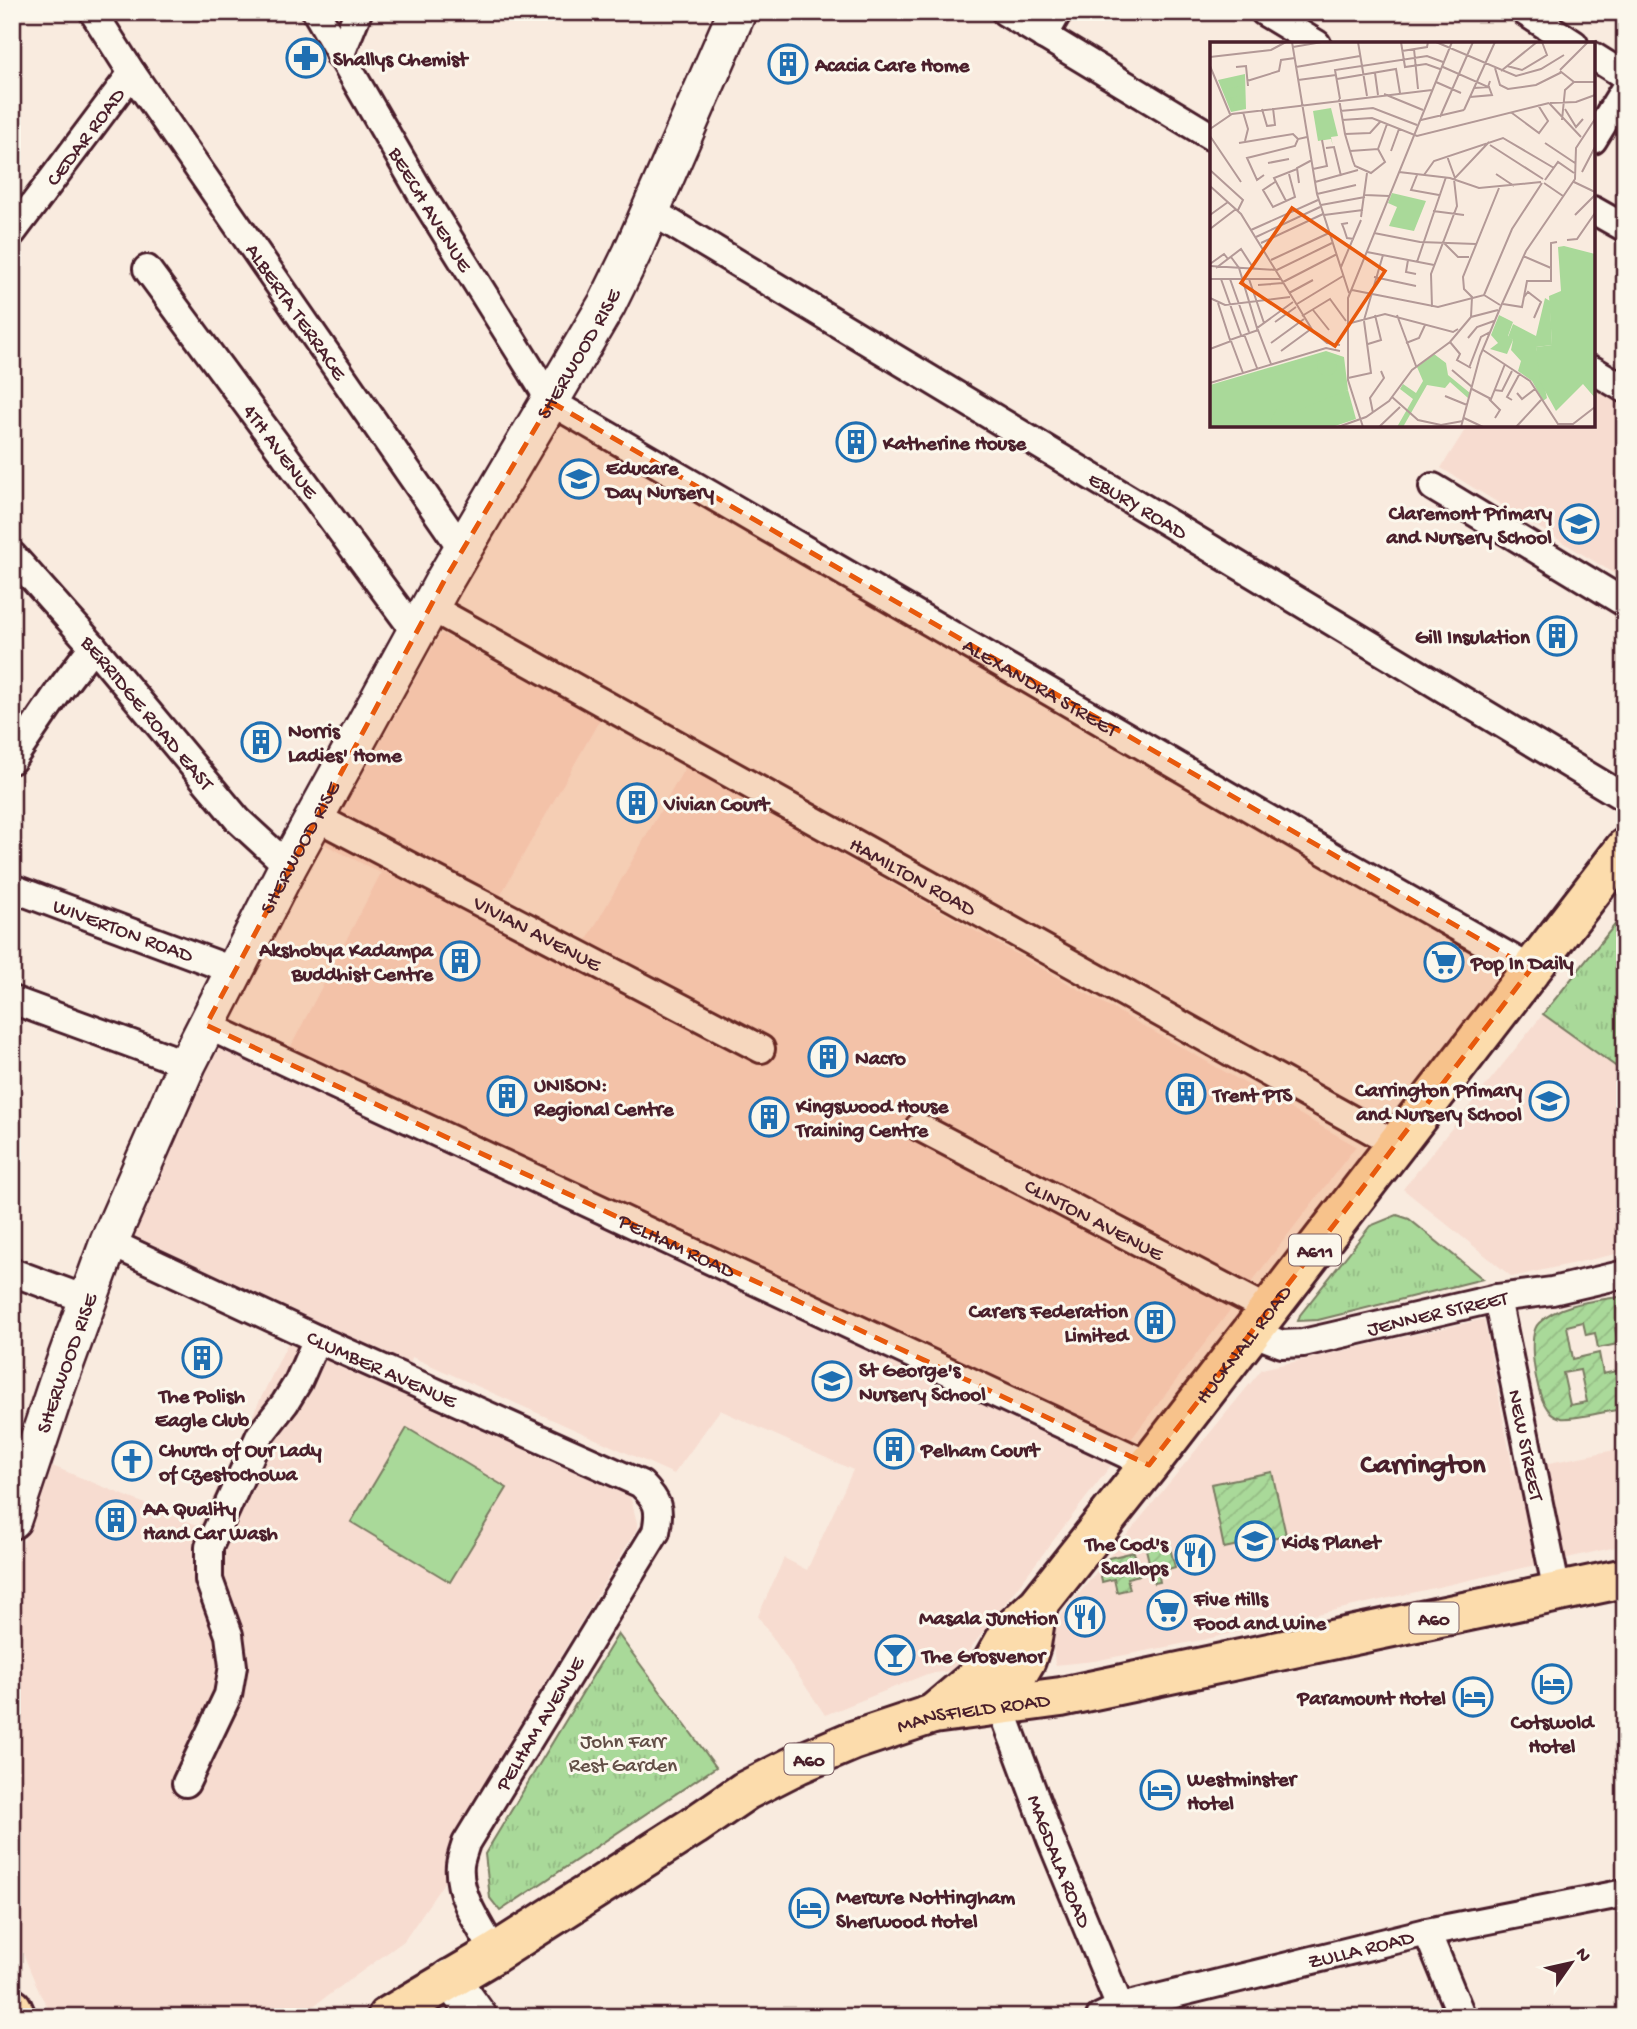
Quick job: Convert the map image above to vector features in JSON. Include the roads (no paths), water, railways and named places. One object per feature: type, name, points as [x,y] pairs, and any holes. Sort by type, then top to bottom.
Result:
[{"type":"main road","name":"SHERWOOD RISE","points":[[13,1516],[109,1242],[187,1064],[288,866],[423,620],[607,304],[651,211],[737,12]]},
{"type":"main road","name":"HUCKNALL ROAD","points":[[933,1714],[991,1665],[1012,1630],[1038,1605],[1149,1465],[1625,848]]},
{"type":"main road","name":"MANSFIELD ROAD","points":[[387,2017],[495,1953],[746,1791],[798,1764],[852,1741],[933,1714],[1061,1697],[1625,1578]]},
{"type":"main road","name":"HUCKNALL ROAD","points":[[1000,1704],[1026,1660],[1038,1605]]},
{"type":"main road","points":[[991,1665],[990,1679],[1000,1704]]},
{"type":"main road","points":[[450,1978],[478,2017]]},
{"type":"main road","points":[[12,2008],[16,2017]]},
{"type":"street","name":"ALBERTA TERRACE","points":[[93,12],[132,73],[463,549]]},
{"type":"street","name":"BEECH AVENUE","points":[[316,12],[423,197],[551,402]]},
{"type":"street","points":[[340,56],[358,12]]},
{"type":"street","points":[[1005,12],[1210,136]]},
{"type":"street","points":[[1044,36],[1058,12]]},
{"type":"street","points":[[1264,12],[1314,42]]},
{"type":"street","points":[[1525,12],[1571,42]]},
{"type":"street","points":[[1595,57],[1625,76]]},
{"type":"street","name":"CEDAR ROAD","points":[[12,233],[132,73]]},
{"type":"street","points":[[1595,137],[1625,88]]},
{"type":"street","name":"EBURY ROAD","points":[[651,211],[1625,798]]},
{"type":"street","points":[[1595,211],[1625,228]]},
{"type":"street","name":"4TH AVENUE","points":[[147,269],[423,620]]},
{"type":"street","points":[[1595,371],[1625,388]]},
{"type":"street","name":"ALEXANDRA STREET","points":[[551,402],[1348,866],[1531,969]]},
{"type":"street","points":[[1433,488],[1625,603]]},
{"type":"street","name":"BERRIDGE ROAD EAST","points":[[12,555],[93,646],[238,820],[288,866]]},
{"type":"street","name":"HAMILTON ROAD","points":[[423,620],[1189,1031],[1234,1052],[1396,1144]]},
{"type":"street","points":[[12,760],[93,646]]},
{"type":"street","name":"VIVIAN AVENUE","points":[[316,817],[761,1049]]},
{"type":"street","name":"WIVERTON ROAD","points":[[12,888],[235,971]]},
{"type":"street","points":[[12,1000],[187,1064]]},
{"type":"street","name":"PELHAM ROAD","points":[[206,1025],[1149,1465]]},
{"type":"street","name":"CLINTON AVENUE","points":[[919,1127],[1260,1321]]},
{"type":"street","name":"CLUMBER AVENUE","points":[[109,1242],[317,1339],[641,1484],[654,1497]]},
{"type":"street","points":[[12,1272],[88,1300]]},
{"type":"street","name":"JENNER STREET","points":[[1260,1321],[1282,1344],[1303,1343],[1497,1298],[1552,1291],[1625,1274]]},
{"type":"street","name":"NEW STREET","points":[[1497,1298],[1557,1592]]},
{"type":"street","points":[[186,1783],[228,1695],[233,1666],[229,1635],[209,1580],[209,1547],[260,1435],[298,1382],[317,1339]]},
{"type":"street","name":"PELHAM AVENUE","points":[[495,1953],[470,1907],[462,1882],[460,1866],[466,1843],[656,1532],[658,1509],[654,1497]]},
{"type":"street","name":"MAGDALA ROAD","points":[[1000,1704],[1115,2014]]},
{"type":"street","name":"ZULLA ROAD","points":[[1115,2014],[1427,1932],[1625,1893]]},
{"type":"street","points":[[1427,1932],[1462,2017]]},
{"type":"place","name":"Shallys Chemist","points":[[306,58]]},
{"type":"place","name":"Acacia Care Home","points":[[788,64]]},
{"type":"place","name":"Katherine House","points":[[856,442]]},
{"type":"place","name":"Educare Day Nursery","points":[[579,479]]},
{"type":"place","name":"Claremont Primary and Nursery School","points":[[1579,524]]},
{"type":"place","name":"Gill Insulation","points":[[1557,636]]},
{"type":"place","name":"Norris Ladies' Home","points":[[261,742]]},
{"type":"place","name":"Vivian Court","points":[[637,803]]},
{"type":"place","name":"Akshobya Kadampa Buddhist Centre","points":[[460,961]]},
{"type":"place","name":"Pop In Daily","points":[[1444,962]]},
{"type":"place","name":"Nacro","points":[[828,1057]]},
{"type":"place","name":"Trent PTS","points":[[1186,1094]]},
{"type":"place","name":"UNISON: Regional Centre","points":[[507,1096]]},
{"type":"place","name":"Carrington Primary and Nursery School","points":[[1549,1101]]},
{"type":"place","name":"Kingswood House Training Centre","points":[[769,1117]]},
{"type":"place","name":"Carers Federation Limited","points":[[1155,1322]]},
{"type":"place","name":"The Polish Eagle Club","points":[[202,1358]]},
{"type":"place","name":"St George's Nursery School","points":[[832,1381]]},
{"type":"place","name":"Pelham Court","points":[[894,1449]]},
{"type":"place","name":"Church of Our Lady of Czestochowa","points":[[132,1461]]},
{"type":"place","name":"AA Quality Hand Car Wash","points":[[116,1520]]},
{"type":"place","name":"Kids Planet","points":[[1255,1541]]},
{"type":"place","name":"The Cod's Scallops","points":[[1195,1555]]},
{"type":"place","name":"Five Hills Food and Wine","points":[[1167,1610]]},
{"type":"place","name":"Masala Junction","points":[[1085,1617]]},
{"type":"place","name":"The Grosvenor","points":[[895,1655]]},
{"type":"place","name":"Cotswold Hotel","points":[[1552,1684]]},
{"type":"place","name":"Paramount Hotel","points":[[1473,1697]]},
{"type":"place","name":"Westminster Hotel","points":[[1160,1790]]},
{"type":"place","name":"Mercure Nottingham Sherwood Hotel","points":[[809,1908]]},
{"type":"district","name":"Carrington","points":[[1423,1462]]},
{"type":"park label","name":"John Farr Rest Garden","points":[[623,1752]]}]
